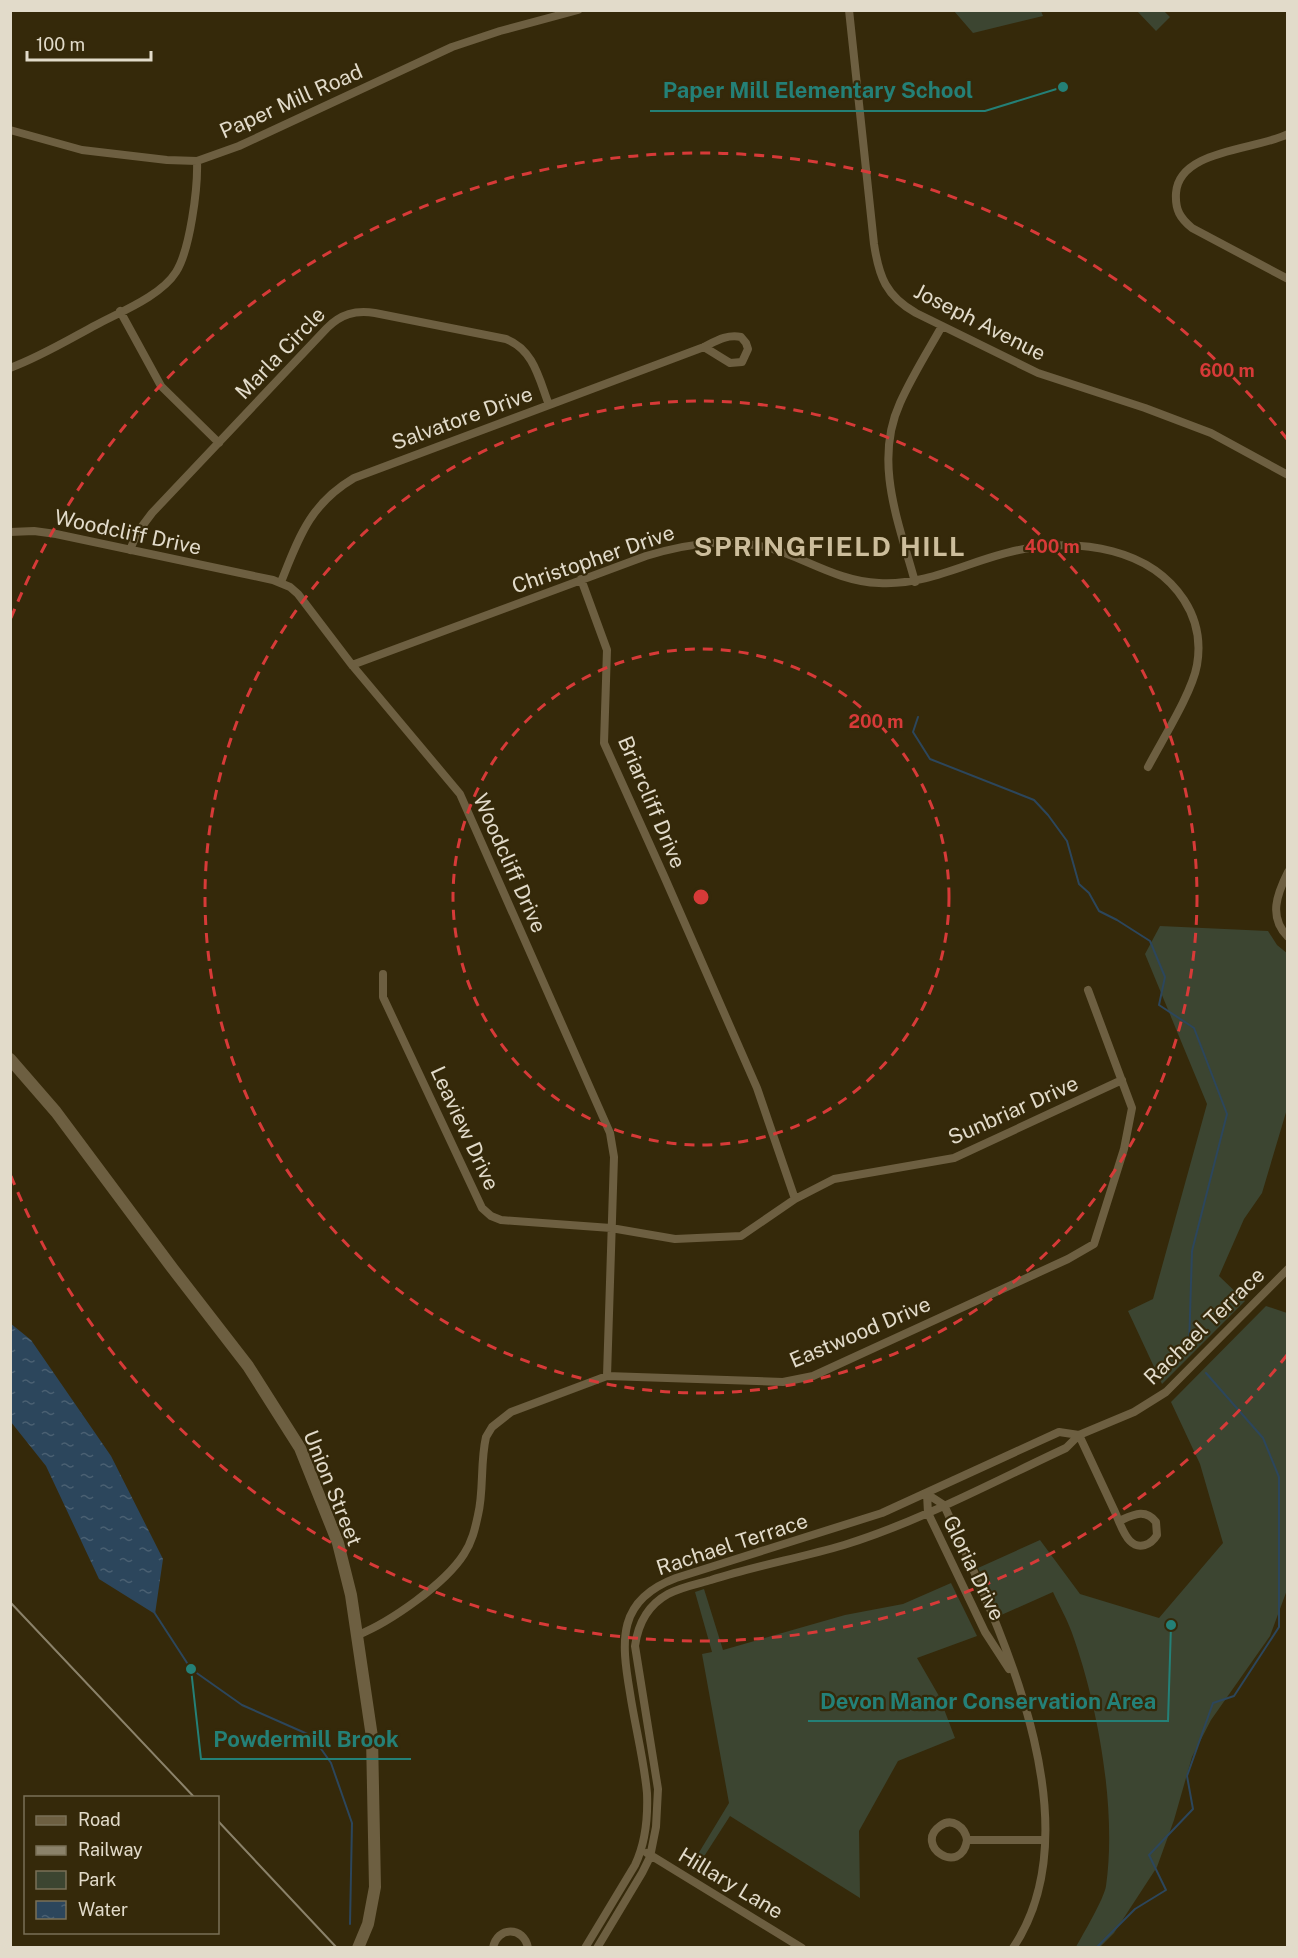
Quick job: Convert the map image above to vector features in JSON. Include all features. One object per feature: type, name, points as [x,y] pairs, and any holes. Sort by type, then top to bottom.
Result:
[{"type":"main road","name":"Union Street","points":[[10,1059],[56,1112],[248,1366],[300,1448],[338,1544],[351,1595],[372,1737],[375,1887],[368,1924],[358,1947]]},
{"type":"street","name":"Paper Mill Road","points":[[10,130],[82,150],[167,160],[197,161],[239,146],[452,46],[578,10]]},
{"type":"street","name":"Joseph Avenue","points":[[849,10],[878,269],[890,292],[904,307],[1038,373],[1145,408],[1211,433],[1287,475]]},
{"type":"street","points":[[1287,134],[1189,166],[1176,186],[1176,199],[1180,219],[1192,228],[1287,279]]},
{"type":"street","points":[[10,368],[38,356],[120,312],[160,289],[171,279],[179,267],[188,239],[197,178],[197,161]]},
{"type":"street","name":"Marla Circle","points":[[130,550],[145,520],[340,317],[360,311],[514,342],[526,352],[533,363],[549,405]]},
{"type":"street","points":[[120,312],[161,386],[219,443]]},
{"type":"street","points":[[915,582],[890,490],[888,446],[900,404],[942,326]]},
{"type":"street","name":"Salvatore Drive","points":[[281,582],[306,523],[322,503],[343,485],[366,473],[723,338],[741,337],[748,349],[742,362],[730,363],[704,347]]},
{"type":"street","name":"Woodcliff Drive","points":[[10,532],[45,533],[281,582],[298,594],[352,665],[460,794],[610,1133],[614,1157],[607,1376]]},
{"type":"street","name":"Christopher Drive","points":[[352,665],[581,579],[661,551],[696,543],[722,542],[772,549],[849,579],[880,583],[915,582],[1000,554],[1041,547],[1079,546],[1137,559],[1159,572],[1180,595],[1191,612],[1196,627],[1199,650],[1195,673],[1148,767]]},
{"type":"street","name":"Briarcliff Drive","points":[[581,579],[607,650],[604,743],[753,1078],[795,1199]]},
{"type":"street","points":[[1287,872],[1277,895],[1275,908],[1279,927],[1287,937]]},
{"type":"street","name":"Leaview Drive","points":[[383,974],[383,998],[485,1212],[501,1220],[611,1228]]},
{"type":"street","name":"Eastwood Drive","points":[[358,1635],[374,1628],[433,1587],[462,1557],[471,1542],[478,1515],[484,1448],[492,1427],[511,1412],[607,1376],[758,1381],[799,1380],[813,1376],[1094,1244],[1128,1132],[1132,1108],[1088,990]]},
{"type":"street","name":"Sunbriar Drive","points":[[611,1228],[675,1239],[741,1236],[795,1199],[834,1179],[954,1158],[1122,1080]]},
{"type":"street","name":"Rachael Terrace","points":[[597,1947],[642,1873],[650,1855],[656,1827],[658,1789],[635,1646],[639,1626],[659,1599],[677,1590],[739,1571],[842,1545],[928,1514],[1066,1449],[1079,1436],[1134,1412],[1166,1392],[1287,1269]]},
{"type":"street","name":"Rachael Terrace","points":[[585,1947],[635,1865],[642,1850],[647,1823],[646,1791],[623,1645],[628,1623],[638,1603],[655,1588],[666,1582],[882,1513],[1059,1432],[1079,1436]]},
{"type":"street","points":[[1079,1436],[1119,1521],[1128,1540],[1136,1545],[1148,1544],[1157,1535],[1156,1522],[1148,1514],[1137,1514],[1119,1521]]},
{"type":"street","name":"Gloria Drive","points":[[927,1494],[944,1505],[996,1623],[1029,1721],[1038,1763],[1044,1840],[1042,1874],[1036,1902],[1026,1926],[1013,1947]]},
{"type":"street","name":"Gloria Drive","points":[[927,1494],[928,1514],[985,1632],[1016,1679]]},
{"type":"street","points":[[953,1823],[963,1829],[967,1840],[966,1846],[959,1854],[949,1857],[938,1854],[934,1849],[932,1838],[937,1828],[953,1823]]},
{"type":"street","points":[[967,1840],[1044,1840]]},
{"type":"street","name":"Hillary Lane","points":[[642,1850],[802,1947]]},
{"type":"street","points":[[493,1947],[499,1934],[510,1931],[523,1936],[528,1947]]},
{"type":"green space","points":[[954,11],[1041,11],[1043,16],[973,33]]},
{"type":"green space","points":[[1137,11],[1164,11],[1170,17],[1156,31]]},
{"type":"green space","points":[[1160,926],[1268,931],[1277,945],[1288,954],[1287,1109],[1262,1193],[1244,1219],[1219,1276],[1245,1301],[1162,1384],[1128,1311],[1153,1299],[1207,1104],[1145,954]]},
{"type":"green space","points":[[1266,1306],[1287,1313],[1287,1590],[1270,1636],[1211,1720],[1192,1757],[1174,1820],[1157,1867],[1114,1933],[1100,1947],[1076,1947],[1104,1892],[1109,1856],[1107,1792],[1090,1692],[1072,1633],[1053,1592],[999,1616],[978,1568],[1040,1540],[1080,1594],[1159,1618],[1223,1543],[1200,1464],[1171,1402]]},
{"type":"green space","points":[[951,1583],[977,1636],[917,1658],[939,1696],[955,1738],[898,1761],[859,1831],[860,1898],[730,1816],[694,1872],[689,1869],[729,1803],[702,1654],[712,1652],[695,1592],[704,1589],[723,1650],[845,1615],[903,1604]]},
{"type":"water","points":[[10,1323],[31,1340],[111,1456],[163,1559],[155,1614],[99,1579],[46,1466],[11,1422]]},
{"type":"waterway","points":[[918,717],[913,732],[930,759],[1034,800],[1048,815],[1067,841],[1079,884],[1089,893],[1099,911],[1150,941],[1165,977],[1159,1005],[1194,1028],[1227,1114],[1192,1251],[1189,1347]]},
{"type":"waterway","points":[[1096,1948],[1135,1909],[1166,1890],[1149,1855],[1193,1809],[1187,1776],[1213,1703],[1234,1696],[1279,1627],[1279,1477],[1263,1438],[1206,1373]]},
{"type":"waterway","points":[[154,1612],[191,1669],[242,1705],[312,1736],[331,1763],[352,1823],[350,1924]]},
{"type":"railway","points":[[10,1602],[193,1796]]},
{"type":"railway","points":[[219,1822],[337,1948]]},
{"type":"place","name":"Paper Mill Elementary School","points":[[1063,87]]},
{"type":"place","name":"Devon Manor Conservation Area","points":[[1171,1625]]},
{"type":"place","name":"Powdermill Brook","points":[[191,1669]]},
{"type":"district","name":"SPRINGFIELD HILL","points":[[830,546]]}]
